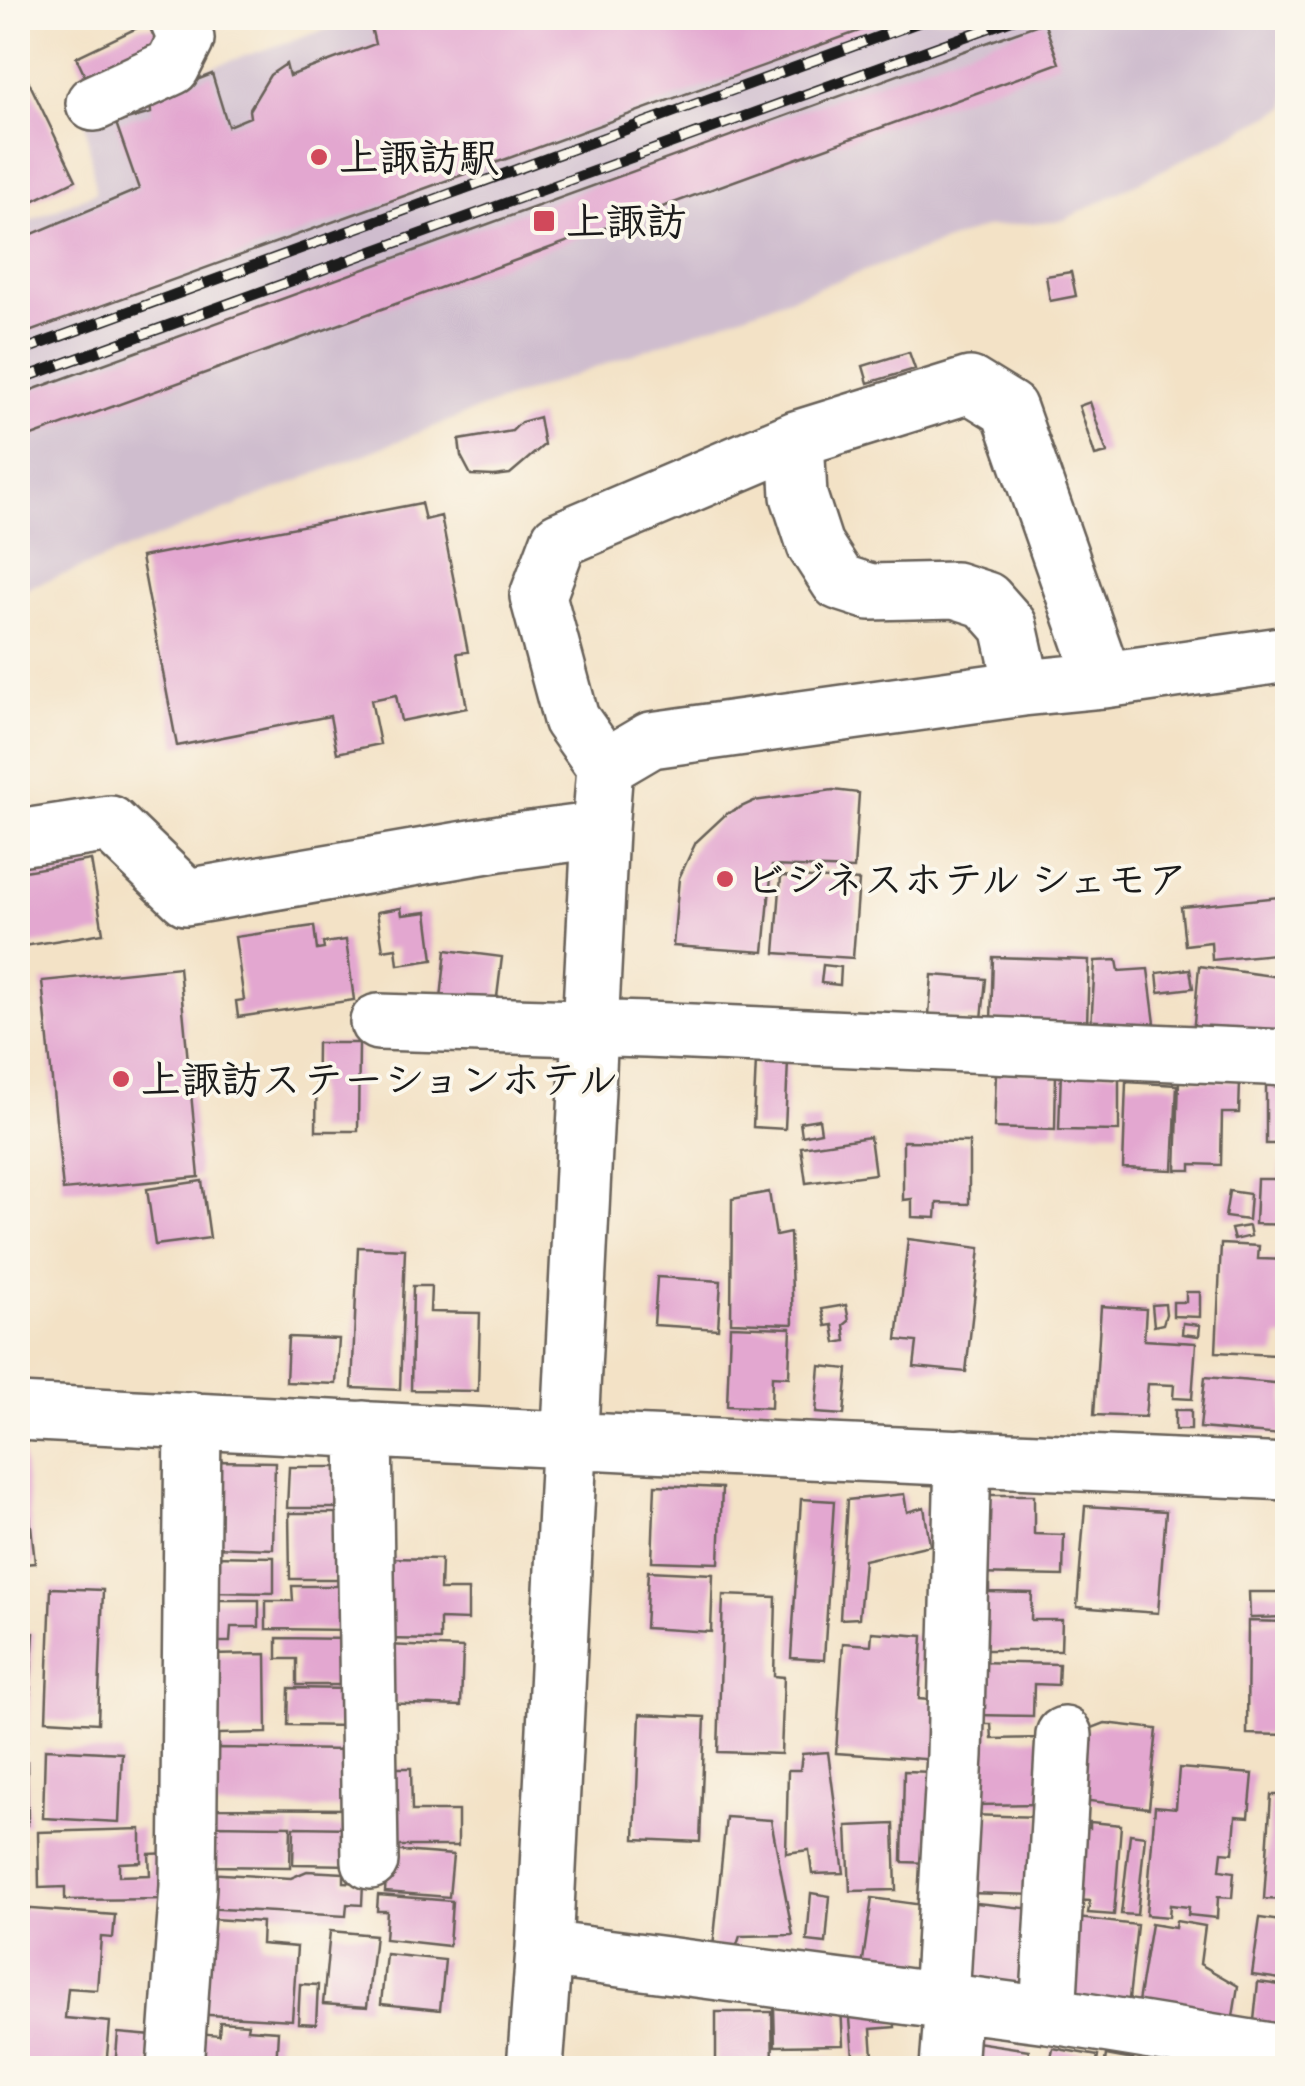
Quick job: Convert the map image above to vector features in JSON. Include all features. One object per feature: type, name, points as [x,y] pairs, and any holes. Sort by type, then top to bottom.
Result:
[{"type":"street","points":[[94,103],[172,67],[186,39],[177,18]]},
{"type":"street","points":[[535,2068],[605,767],[571,719],[538,596],[560,540],[796,439],[970,385],[1009,409],[1104,680]]},
{"type":"street","points":[[796,439],[799,496],[815,545],[839,582],[870,592],[955,590],[986,600],[1008,626],[1022,688]]},
{"type":"street","points":[[605,767],[651,740],[1288,654]]},
{"type":"street","points":[[18,838],[110,824],[186,897],[500,842],[600,830]]},
{"type":"street","points":[[378,1022],[1288,1058]]},
{"type":"street","points":[[18,1412],[1288,1472]]},
{"type":"street","points":[[175,2068],[188,1886],[193,1420]]},
{"type":"street","points":[[364,1430],[370,1861]]},
{"type":"street","points":[[948,2068],[964,1457]]},
{"type":"street","points":[[1048,2014],[1064,1735]]},
{"type":"street","points":[[544,1949],[1048,2014],[1288,2054]]},
{"type":"shaded area","points":[[361,18],[1287,18],[1287,107],[1064,220],[986,227],[453,419],[18,591],[18,226],[96,192],[85,120],[159,84]]},
{"type":"building","name":"上諏訪駅","points":[[397,18],[895,18],[18,336],[18,240],[139,189],[116,123],[151,113],[150,98],[212,74],[228,126],[250,117],[249,110],[270,75],[286,64],[289,76],[375,44],[371,27]]},
{"type":"building","points":[[1044,22],[1059,63],[18,441],[18,395]]},
{"type":"building","points":[[141,26],[162,27],[169,47],[93,93],[76,57]]},
{"type":"building","points":[[27,78],[76,180],[18,208],[18,82]]},
{"type":"building","points":[[1071,272],[1076,296],[1050,301],[1046,276]]},
{"type":"building","points":[[909,352],[915,369],[868,383],[863,366]]},
{"type":"building","points":[[1090,402],[1107,453],[1095,456],[1079,406]]},
{"type":"building","points":[[539,417],[544,445],[510,474],[471,475],[461,456],[459,440],[512,431],[521,422]]},
{"type":"building","points":[[421,503],[425,520],[441,516],[468,652],[457,653],[467,708],[401,721],[396,695],[371,700],[380,744],[337,753],[330,716],[177,746],[141,557]]},
{"type":"building","points":[[833,790],[859,793],[854,869],[772,866],[764,952],[673,946],[679,878],[696,842],[726,814],[754,801]]},
{"type":"building","points":[[91,860],[103,933],[18,947],[18,872]]},
{"type":"building","points":[[781,876],[859,881],[853,958],[775,953]]},
{"type":"building","points":[[1279,897],[1285,953],[1212,960],[1211,942],[1185,945],[1181,907]]},
{"type":"building","points":[[401,908],[402,915],[427,912],[433,960],[398,965],[396,948],[383,950],[377,912]]},
{"type":"building","points":[[314,926],[317,950],[324,949],[323,943],[346,940],[354,1000],[238,1017],[236,1001],[244,1000],[235,937]]},
{"type":"building","points":[[446,950],[502,957],[496,1005],[441,999]]},
{"type":"building","points":[[993,957],[1089,960],[1087,1025],[991,1021]]},
{"type":"building","points":[[1117,960],[1119,971],[1148,969],[1156,1031],[1091,1028],[1095,961]]},
{"type":"building","points":[[823,965],[841,967],[840,985],[821,983]]},
{"type":"building","points":[[1199,966],[1287,978],[1285,1037],[1193,1034]]},
{"type":"building","name":"上諏訪ステーションホテル","points":[[179,967],[199,1177],[63,1190],[42,981]]},
{"type":"building","points":[[1190,969],[1193,988],[1159,992],[1157,973]]},
{"type":"building","points":[[932,975],[986,979],[982,1019],[929,1015]]},
{"type":"building","points":[[317,1043],[359,1043],[358,1131],[316,1131]]},
{"type":"building","points":[[756,1060],[788,1061],[785,1129],[753,1127]]},
{"type":"building","points":[[1061,1071],[1119,1072],[1119,1131],[1059,1130]]},
{"type":"building","points":[[996,1072],[1056,1073],[1055,1130],[994,1128]]},
{"type":"building","points":[[1179,1080],[1240,1081],[1239,1113],[1222,1113],[1221,1165],[1191,1164],[1191,1170],[1176,1170]]},
{"type":"building","points":[[1126,1082],[1177,1085],[1173,1170],[1123,1168]]},
{"type":"building","points":[[1266,1085],[1288,1085],[1288,1144],[1266,1144]]},
{"type":"building","points":[[819,1119],[821,1132],[802,1136],[800,1122]]},
{"type":"building","points":[[870,1137],[875,1174],[806,1183],[801,1147]]},
{"type":"building","points":[[903,1141],[969,1142],[969,1204],[937,1203],[936,1218],[912,1217],[912,1199],[903,1200]]},
{"type":"building","points":[[1280,1164],[1288,1164],[1288,1225],[1255,1224],[1257,1179],[1279,1179]]},
{"type":"building","points":[[202,1181],[210,1238],[155,1245],[147,1189]]},
{"type":"building","points":[[1229,1191],[1250,1194],[1248,1220],[1225,1217]]},
{"type":"building","points":[[769,1192],[776,1236],[790,1233],[793,1324],[731,1322],[732,1199]]},
{"type":"building","points":[[1249,1226],[1251,1236],[1234,1240],[1231,1229]]},
{"type":"building","points":[[908,1239],[980,1248],[966,1372],[914,1367],[917,1342],[897,1340]]},
{"type":"building","points":[[1221,1244],[1259,1246],[1258,1259],[1288,1260],[1288,1338],[1277,1337],[1276,1355],[1216,1352]]},
{"type":"building","points":[[358,1247],[405,1249],[400,1390],[352,1388]]},
{"type":"building","points":[[657,1277],[721,1281],[718,1329],[654,1325]]},
{"type":"building","points":[[413,1286],[431,1286],[430,1312],[480,1313],[478,1391],[411,1390]]},
{"type":"building","points":[[1186,1292],[1200,1292],[1200,1317],[1173,1316],[1173,1302],[1186,1302]]},
{"type":"building","points":[[1165,1304],[1163,1324],[1154,1326],[1152,1305]]},
{"type":"building","points":[[846,1305],[846,1341],[836,1343],[833,1325],[826,1326],[822,1309]]},
{"type":"building","points":[[1101,1306],[1146,1309],[1144,1340],[1196,1343],[1192,1399],[1173,1398],[1174,1385],[1148,1384],[1145,1417],[1094,1415]]},
{"type":"building","points":[[1183,1323],[1200,1325],[1199,1336],[1182,1334]]},
{"type":"building","points":[[730,1326],[791,1328],[789,1377],[772,1376],[771,1408],[727,1406]]},
{"type":"building","points":[[288,1337],[339,1339],[336,1384],[286,1382]]},
{"type":"building","points":[[820,1366],[848,1369],[844,1415],[816,1413]]},
{"type":"building","points":[[1205,1377],[1286,1384],[1282,1435],[1200,1428]]},
{"type":"building","points":[[1175,1410],[1191,1410],[1191,1430],[1175,1430]]},
{"type":"building","points":[[18,1451],[23,1451],[35,1563],[23,1564],[25,1583],[18,1584]]},
{"type":"building","points":[[213,1461],[275,1462],[273,1549],[210,1547]]},
{"type":"building","points":[[289,1467],[352,1467],[350,1508],[287,1508]]},
{"type":"building","points":[[655,1485],[722,1488],[719,1563],[652,1561]]},
{"type":"building","points":[[904,1494],[907,1512],[924,1507],[930,1545],[864,1560],[859,1618],[840,1619],[847,1500]]},
{"type":"building","points":[[979,1495],[1034,1495],[1034,1534],[1064,1535],[1063,1576],[977,1574]]},
{"type":"building","points":[[801,1499],[834,1501],[824,1660],[791,1658]]},
{"type":"building","points":[[1085,1506],[1166,1511],[1158,1613],[1077,1607]]},
{"type":"building","points":[[289,1513],[350,1513],[351,1579],[290,1579]]},
{"type":"building","points":[[209,1556],[274,1557],[274,1593],[209,1592]]},
{"type":"building","points":[[386,1558],[441,1559],[440,1590],[468,1590],[468,1620],[440,1619],[440,1640],[385,1639]]},
{"type":"building","points":[[648,1571],[713,1574],[711,1632],[645,1628]]},
{"type":"building","points":[[989,1585],[989,1592],[1032,1593],[1031,1620],[1062,1620],[1061,1650],[975,1650],[976,1586]]},
{"type":"building","points":[[292,1586],[352,1586],[352,1630],[266,1629],[266,1601],[293,1601]]},
{"type":"building","points":[[51,1588],[103,1590],[98,1723],[46,1720]]},
{"type":"building","points":[[1249,1592],[1288,1592],[1288,1617],[1250,1618]]},
{"type":"building","points":[[723,1595],[776,1597],[774,1676],[784,1677],[781,1754],[718,1752]]},
{"type":"building","points":[[205,1600],[259,1600],[259,1627],[231,1627],[230,1642],[205,1642]]},
{"type":"building","points":[[1248,1621],[1288,1622],[1288,1735],[1247,1734]]},
{"type":"building","points":[[24,1632],[34,1633],[27,1741],[18,1741]]},
{"type":"building","points":[[872,1632],[923,1636],[919,1699],[941,1701],[938,1760],[836,1753],[843,1643],[871,1645]]},
{"type":"building","points":[[277,1638],[351,1639],[351,1685],[297,1685],[297,1659],[277,1659]]},
{"type":"building","points":[[385,1645],[463,1648],[461,1706],[382,1703]]},
{"type":"building","points":[[266,1654],[267,1733],[218,1734],[207,1696],[207,1655]]},
{"type":"building","points":[[977,1662],[1059,1664],[1058,1685],[1034,1684],[1033,1716],[976,1715]]},
{"type":"building","points":[[289,1688],[352,1689],[352,1726],[288,1725]]},
{"type":"building","points":[[640,1714],[705,1717],[700,1842],[635,1839]]},
{"type":"building","points":[[1105,1723],[1157,1729],[1149,1808],[1081,1800],[1079,1733]]},
{"type":"building","points":[[970,1724],[991,1724],[992,1739],[1044,1738],[1045,1804],[972,1805]]},
{"type":"building","points":[[216,1748],[351,1750],[350,1809],[215,1808]]},
{"type":"building","points":[[45,1749],[122,1753],[119,1822],[43,1818]]},
{"type":"building","points":[[828,1752],[844,1873],[812,1874],[809,1850],[786,1853],[788,1770],[800,1770],[802,1754]]},
{"type":"building","points":[[18,1760],[27,1761],[28,1825],[18,1825]]},
{"type":"building","points":[[381,1768],[411,1768],[412,1811],[458,1811],[458,1846],[381,1846]]},
{"type":"building","points":[[1179,1768],[1253,1774],[1249,1817],[1236,1816],[1233,1853],[1222,1852],[1220,1870],[1234,1872],[1232,1898],[1218,1897],[1217,1918],[1188,1915],[1189,1907],[1170,1905],[1169,1917],[1146,1915],[1155,1806],[1176,1808]]},
{"type":"building","points":[[904,1771],[933,1772],[931,1863],[902,1862]]},
{"type":"building","points":[[1271,1795],[1288,1795],[1288,1900],[1264,1899]]},
{"type":"building","points":[[969,1815],[1041,1817],[1038,1895],[968,1893]]},
{"type":"building","points":[[726,1817],[771,1820],[793,1935],[740,1936],[734,1954],[713,1948]]},
{"type":"building","points":[[1090,1822],[1121,1825],[1114,1915],[1088,1913],[1090,1901],[1073,1900],[1079,1828],[1090,1828]]},
{"type":"building","points":[[894,1824],[896,1890],[850,1891],[847,1826]]},
{"type":"building","points":[[210,1825],[291,1826],[290,1867],[209,1866]]},
{"type":"building","points":[[294,1827],[354,1828],[354,1865],[293,1864]]},
{"type":"building","points":[[141,1829],[141,1862],[119,1863],[119,1876],[150,1875],[149,1854],[170,1853],[171,1899],[65,1900],[65,1887],[39,1888],[38,1832]]},
{"type":"building","points":[[1130,1834],[1145,1836],[1137,1915],[1121,1914]]},
{"type":"building","points":[[18,1836],[23,1836],[22,1863],[18,1863]]},
{"type":"building","points":[[388,1850],[453,1855],[449,1897],[385,1892]]},
{"type":"building","points":[[307,1871],[344,1873],[344,1882],[363,1883],[362,1905],[347,1904],[346,1916],[203,1908],[205,1873],[291,1878]]},
{"type":"building","points":[[811,1893],[830,1896],[826,1943],[807,1941]]},
{"type":"building","points":[[378,1895],[452,1901],[449,1946],[385,1939],[387,1911],[377,1911]]},
{"type":"building","points":[[872,1898],[930,1906],[920,1976],[862,1967]]},
{"type":"building","points":[[967,1902],[1034,1909],[1027,1988],[959,1982]]},
{"type":"building","points":[[18,1908],[115,1915],[113,1938],[101,1937],[97,1990],[68,1988],[65,2018],[110,2022],[106,2068],[18,2068]]},
{"type":"building","points":[[1069,1917],[1137,1925],[1128,2008],[1059,2001]]},
{"type":"building","points":[[1260,1918],[1288,1922],[1288,1980],[1252,1975]]},
{"type":"building","points":[[212,1919],[262,1922],[261,1944],[297,1947],[292,2020],[194,2014]]},
{"type":"building","points":[[1176,1921],[1205,1926],[1200,1964],[1238,1986],[1231,2029],[1136,2014],[1151,1924],[1175,1928]]},
{"type":"building","points":[[330,1931],[375,1935],[367,2007],[323,2004]]},
{"type":"building","points":[[386,1954],[445,1960],[440,2010],[381,2004]]},
{"type":"building","points":[[1258,1982],[1288,1986],[1288,2034],[1253,2030]]},
{"type":"building","points":[[300,1984],[318,1985],[316,2024],[298,2023]]},
{"type":"building","points":[[893,2002],[895,2027],[871,2029],[873,2056],[853,2057],[849,2006]]},
{"type":"building","points":[[841,2005],[843,2045],[775,2046],[774,2007]]},
{"type":"building","points":[[716,2012],[772,2012],[773,2068],[716,2068]]},
{"type":"building","points":[[220,2022],[278,2031],[276,2068],[196,2068],[198,2033],[219,2035]]},
{"type":"building","points":[[118,2033],[152,2036],[149,2068],[115,2068]]},
{"type":"building","points":[[963,2040],[1029,2050],[1026,2068],[959,2068]]},
{"type":"building","points":[[1053,2048],[1098,2056],[1096,2068],[1049,2068]]},
{"type":"building","points":[[1106,2055],[1133,2060],[1140,2068],[1104,2068]]},
{"type":"building","points":[[814,2056],[833,2058],[832,2068],[813,2068]]},
{"type":"building","points":[[872,2062],[907,2066],[907,2068],[871,2068]]},
{"type":"railway","points":[[18,352],[930,18]]},
{"type":"railway","points":[[18,380],[1016,18]]},
{"type":"place","name":"上諏訪駅","points":[[319,157]]},
{"type":"place","name":"上諏訪","points":[[544,221]]},
{"type":"place","name":"ビジネスホテル シェモア","points":[[725,879]]},
{"type":"place","name":"上諏訪ステーションホテル","points":[[121,1079]]}]
